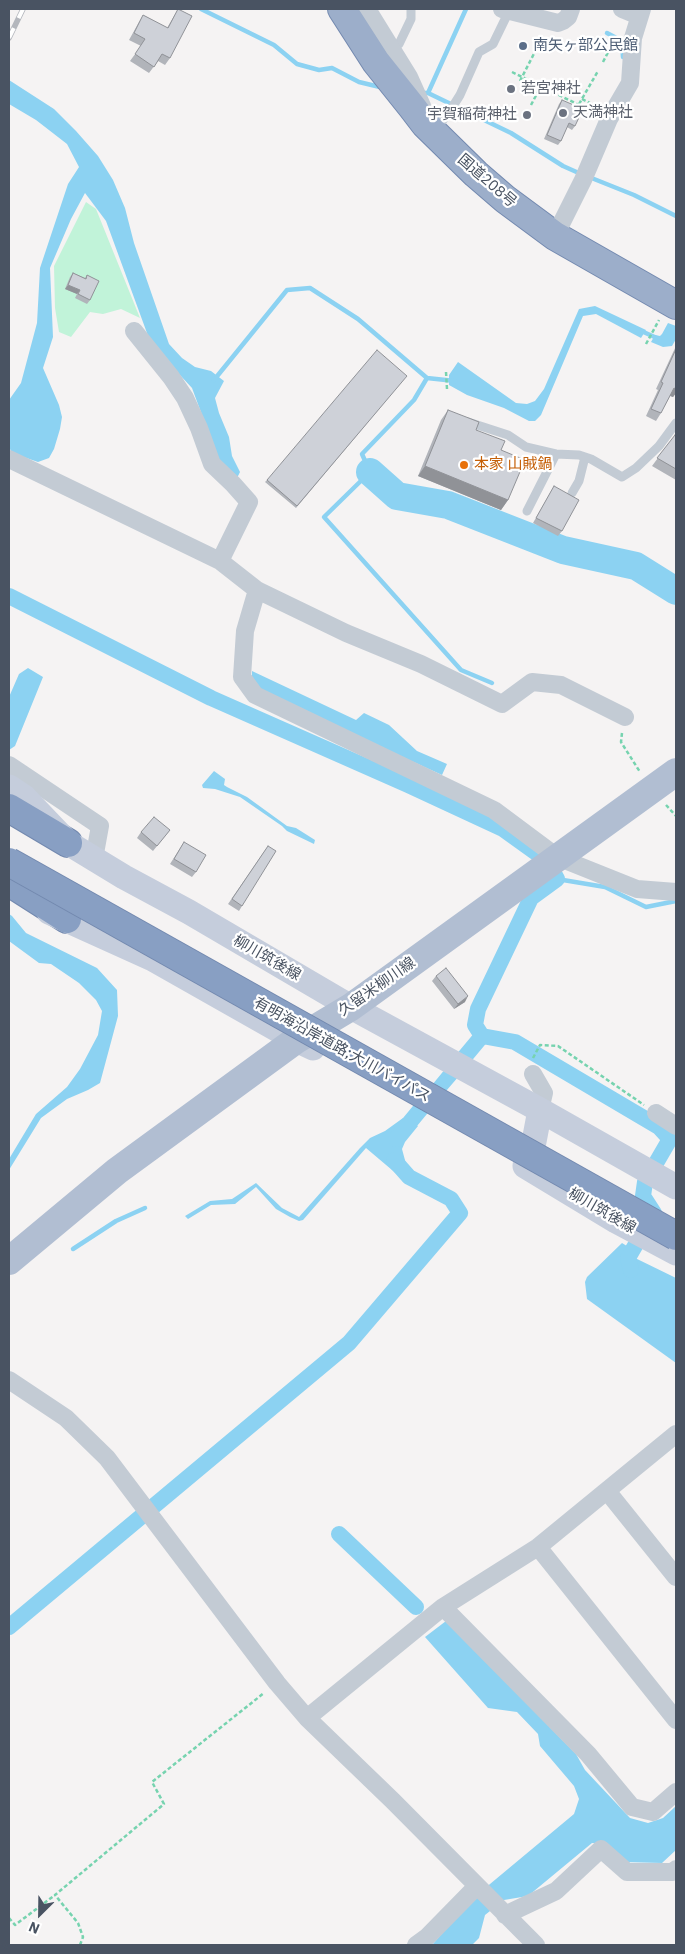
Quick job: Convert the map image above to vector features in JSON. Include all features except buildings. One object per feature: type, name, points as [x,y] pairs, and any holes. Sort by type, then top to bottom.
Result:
[{"type":"highway","name":"国道208号","points":[[342,9],[376,62],[436,123],[498,193],[555,236],[676,305]]},
{"type":"highway","points":[[9,808],[68,843]]},
{"type":"highway","name":"有明海沿岸道路;大川バイパス","points":[[9,852],[676,1226]]},
{"type":"highway","name":"有明海沿岸道路;大川バイパス","points":[[9,862],[676,1236]]},
{"type":"highway","points":[[9,882],[67,919]]},
{"type":"main road","name":"久留米柳川線","points":[[9,1261],[118,1171],[296,1040],[351,1007],[676,772]]},
{"type":"main road","name":"柳川筑後線","points":[[9,787],[24,797],[68,843],[94,859],[351,1007],[477,1075],[668,1183]]},
{"type":"main road","name":"柳川筑後線","points":[[9,894],[153,959],[296,1040],[351,1064],[438,1117],[676,1254]]},
{"type":"main road","points":[[529,1168],[540,1110]]},
{"type":"street","points":[[330,9],[357,57],[388,75],[391,49],[367,9]]},
{"type":"street","points":[[506,10],[558,23],[563,22],[568,17],[571,9]]},
{"type":"street","points":[[555,236],[585,176],[609,118],[630,82],[633,38],[640,12],[622,9]]},
{"type":"street","points":[[134,332],[171,377],[184,398],[199,428],[212,464],[248,502],[220,561]]},
{"type":"street","points":[[9,459],[220,561],[257,590],[346,633],[421,664],[502,704],[532,682],[561,685],[625,717]]},
{"type":"street","points":[[257,590],[245,631],[242,677],[255,695],[494,810],[557,857],[637,889],[676,892]]},
{"type":"street","points":[[9,765],[100,826],[94,859]]},
{"type":"street","points":[[533,1074],[544,1093],[540,1110]]},
{"type":"street","points":[[656,1113],[676,1126]]},
{"type":"street","points":[[9,1380],[66,1418],[107,1458],[277,1683],[307,1718],[393,1801],[476,1887],[536,1945]]},
{"type":"street","points":[[307,1718],[443,1607],[538,1547],[676,1434]]},
{"type":"street","points":[[607,1491],[676,1577]]},
{"type":"street","points":[[538,1547],[676,1720]]},
{"type":"street","points":[[443,1607],[588,1754],[632,1807],[653,1812],[676,1792]]},
{"type":"street","points":[[505,1915],[556,1891],[601,1849],[627,1872],[673,1872],[676,1869]]},
{"type":"street","points":[[416,1945],[427,1937],[476,1887]]},
{"type":"lane","points":[[391,49],[399,44],[411,18],[411,9]]},
{"type":"lane","points":[[436,123],[460,95],[479,52],[493,44],[506,10]]},
{"type":"lane","points":[[458,418],[508,435],[526,446],[556,454],[585,457],[622,477],[636,468],[659,446],[676,423]]},
{"type":"lane","points":[[527,511],[556,454]]},
{"type":"lane","points":[[572,493],[579,481],[585,457]]},
{"type":"path","points":[[520,81],[550,21]]},
{"type":"path","points":[[603,62],[613,42]]},
{"type":"path","points":[[512,72],[578,106],[598,70]]},
{"type":"path","points":[[532,105],[541,86]]},
{"type":"path","points":[[582,99],[590,103]]},
{"type":"path","points":[[646,344],[655,328]]},
{"type":"path","points":[[446,372],[447,389]]},
{"type":"path","points":[[625,717],[620,742],[652,790]]},
{"type":"path","points":[[533,1074],[532,1060],[540,1045],[558,1046],[656,1113]]},
{"type":"path","points":[[9,1918],[15,1925],[55,1895],[164,1804],[152,1782],[277,1683]]},
{"type":"path","points":[[55,1895],[78,1923],[83,1938],[80,1945]]},
{"type":"green space","points":[[86,202],[96,209],[140,318],[121,309],[103,314],[90,312],[71,337],[59,332],[55,308],[54,266]]},
{"type":"water","points":[[9,80],[54,109],[98,156],[113,180],[125,208],[134,243],[169,344],[182,358],[195,367],[211,371],[224,381],[215,398],[229,437],[232,456],[240,472],[237,478],[219,461],[192,388],[151,344],[106,221],[85,193],[71,219],[50,268],[53,337],[43,368],[59,405],[62,417],[60,429],[49,458],[38,462],[12,453],[9,447],[9,400],[21,383],[37,323],[40,268],[68,184],[79,167],[67,144],[36,120],[9,104]]},
{"type":"water","points":[[595,306],[646,330],[641,338],[596,314],[583,316],[541,415],[535,421],[529,421],[504,408],[467,395],[449,385],[449,375],[458,362],[516,403],[527,404],[535,401],[544,389],[579,309]]},
{"type":"water","points":[[668,323],[676,326],[676,339],[672,346],[663,347],[651,342],[655,335],[660,336],[662,334]]},
{"type":"water","points":[[28,668],[43,677],[15,746],[9,750],[9,697],[19,674]]},
{"type":"water","points":[[252,671],[356,720],[364,713],[389,725],[417,751],[447,764],[442,775],[262,693],[252,681]]},
{"type":"water","points":[[214,771],[225,779],[224,785],[247,797],[287,826],[296,828],[315,840],[314,844],[287,831],[240,797],[215,789],[203,788],[202,785]]},
{"type":"water","points":[[9,914],[26,933],[97,968],[117,990],[118,1016],[100,1083],[67,1099],[41,1118],[9,1170],[9,1159],[36,1114],[67,1087],[80,1069],[98,1035],[102,1011],[96,1000],[79,983],[51,964],[39,963],[9,941]]},
{"type":"water","points":[[446,1068],[459,1076],[434,1105],[423,1096]]},
{"type":"water","points":[[403,1118],[418,1126],[405,1142],[402,1149],[406,1164],[411,1171],[405,1181],[366,1148],[303,1220],[299,1221],[276,1209],[256,1187],[235,1204],[211,1205],[188,1219],[185,1216],[210,1201],[232,1199],[256,1183],[282,1208],[299,1217],[370,1138],[385,1131]]},
{"type":"water","points":[[622,1243],[635,1251],[633,1257],[676,1278],[676,1363],[587,1299],[585,1282],[587,1277]]},
{"type":"water","points":[[446,1621],[576,1754],[585,1770],[630,1818],[648,1823],[663,1818],[676,1806],[676,1850],[662,1863],[623,1862],[605,1844],[592,1843],[528,1896],[504,1900],[485,1915],[479,1938],[472,1945],[432,1945],[472,1899],[574,1814],[579,1799],[574,1786],[540,1746],[538,1734],[517,1712],[488,1708],[425,1637]]},
{"type":"waterway","points":[[201,9],[274,45],[297,64],[319,70],[332,68],[359,82],[384,88]]},
{"type":"waterway","points":[[428,93],[466,9]]},
{"type":"waterway","points":[[607,33],[622,41],[623,57]]},
{"type":"waterway","points":[[422,93],[428,93],[511,133],[563,166],[581,174]]},
{"type":"waterway","points":[[589,177],[634,195],[676,216]]},
{"type":"waterway","points":[[214,380],[287,290],[310,288],[358,319],[427,378]]},
{"type":"waterway","points":[[639,330],[659,339]]},
{"type":"waterway","points":[[455,381],[427,378],[414,400],[362,454],[370,472],[324,517],[461,670],[492,683]]},
{"type":"waterway","points":[[370,472],[397,496],[448,505],[563,550],[636,566],[676,591]]},
{"type":"waterway","points":[[9,596],[211,698],[503,829],[535,852]]},
{"type":"waterway","points":[[552,870],[557,879],[531,898],[478,1009],[475,1025],[482,1036],[515,1042],[659,1127],[670,1139],[645,1182],[643,1196],[654,1213],[628,1258],[631,1270]]},
{"type":"waterway","points":[[557,879],[605,887],[646,907],[676,901]]},
{"type":"waterway","points":[[452,1072],[482,1036]]},
{"type":"waterway","points":[[396,1139],[434,1093]]},
{"type":"waterway","points":[[9,1627],[349,1343],[460,1213],[451,1199],[409,1177],[394,1160]]},
{"type":"waterway","points":[[73,1249],[116,1221],[145,1208]]},
{"type":"waterway","points":[[339,1534],[416,1607]]},
{"type":"railway","points":[[9,38],[23,9]]},
{"type":"place","name":"南矢ヶ部公民館","points":[[523,46]]},
{"type":"place","name":"若宮神社","points":[[511,89]]},
{"type":"place","name":"天満神社","points":[[563,113]]},
{"type":"place","name":"宇賀稲荷神社","points":[[527,115]]},
{"type":"place","name":"本家 山賊鍋","points":[[464,465]]}]
